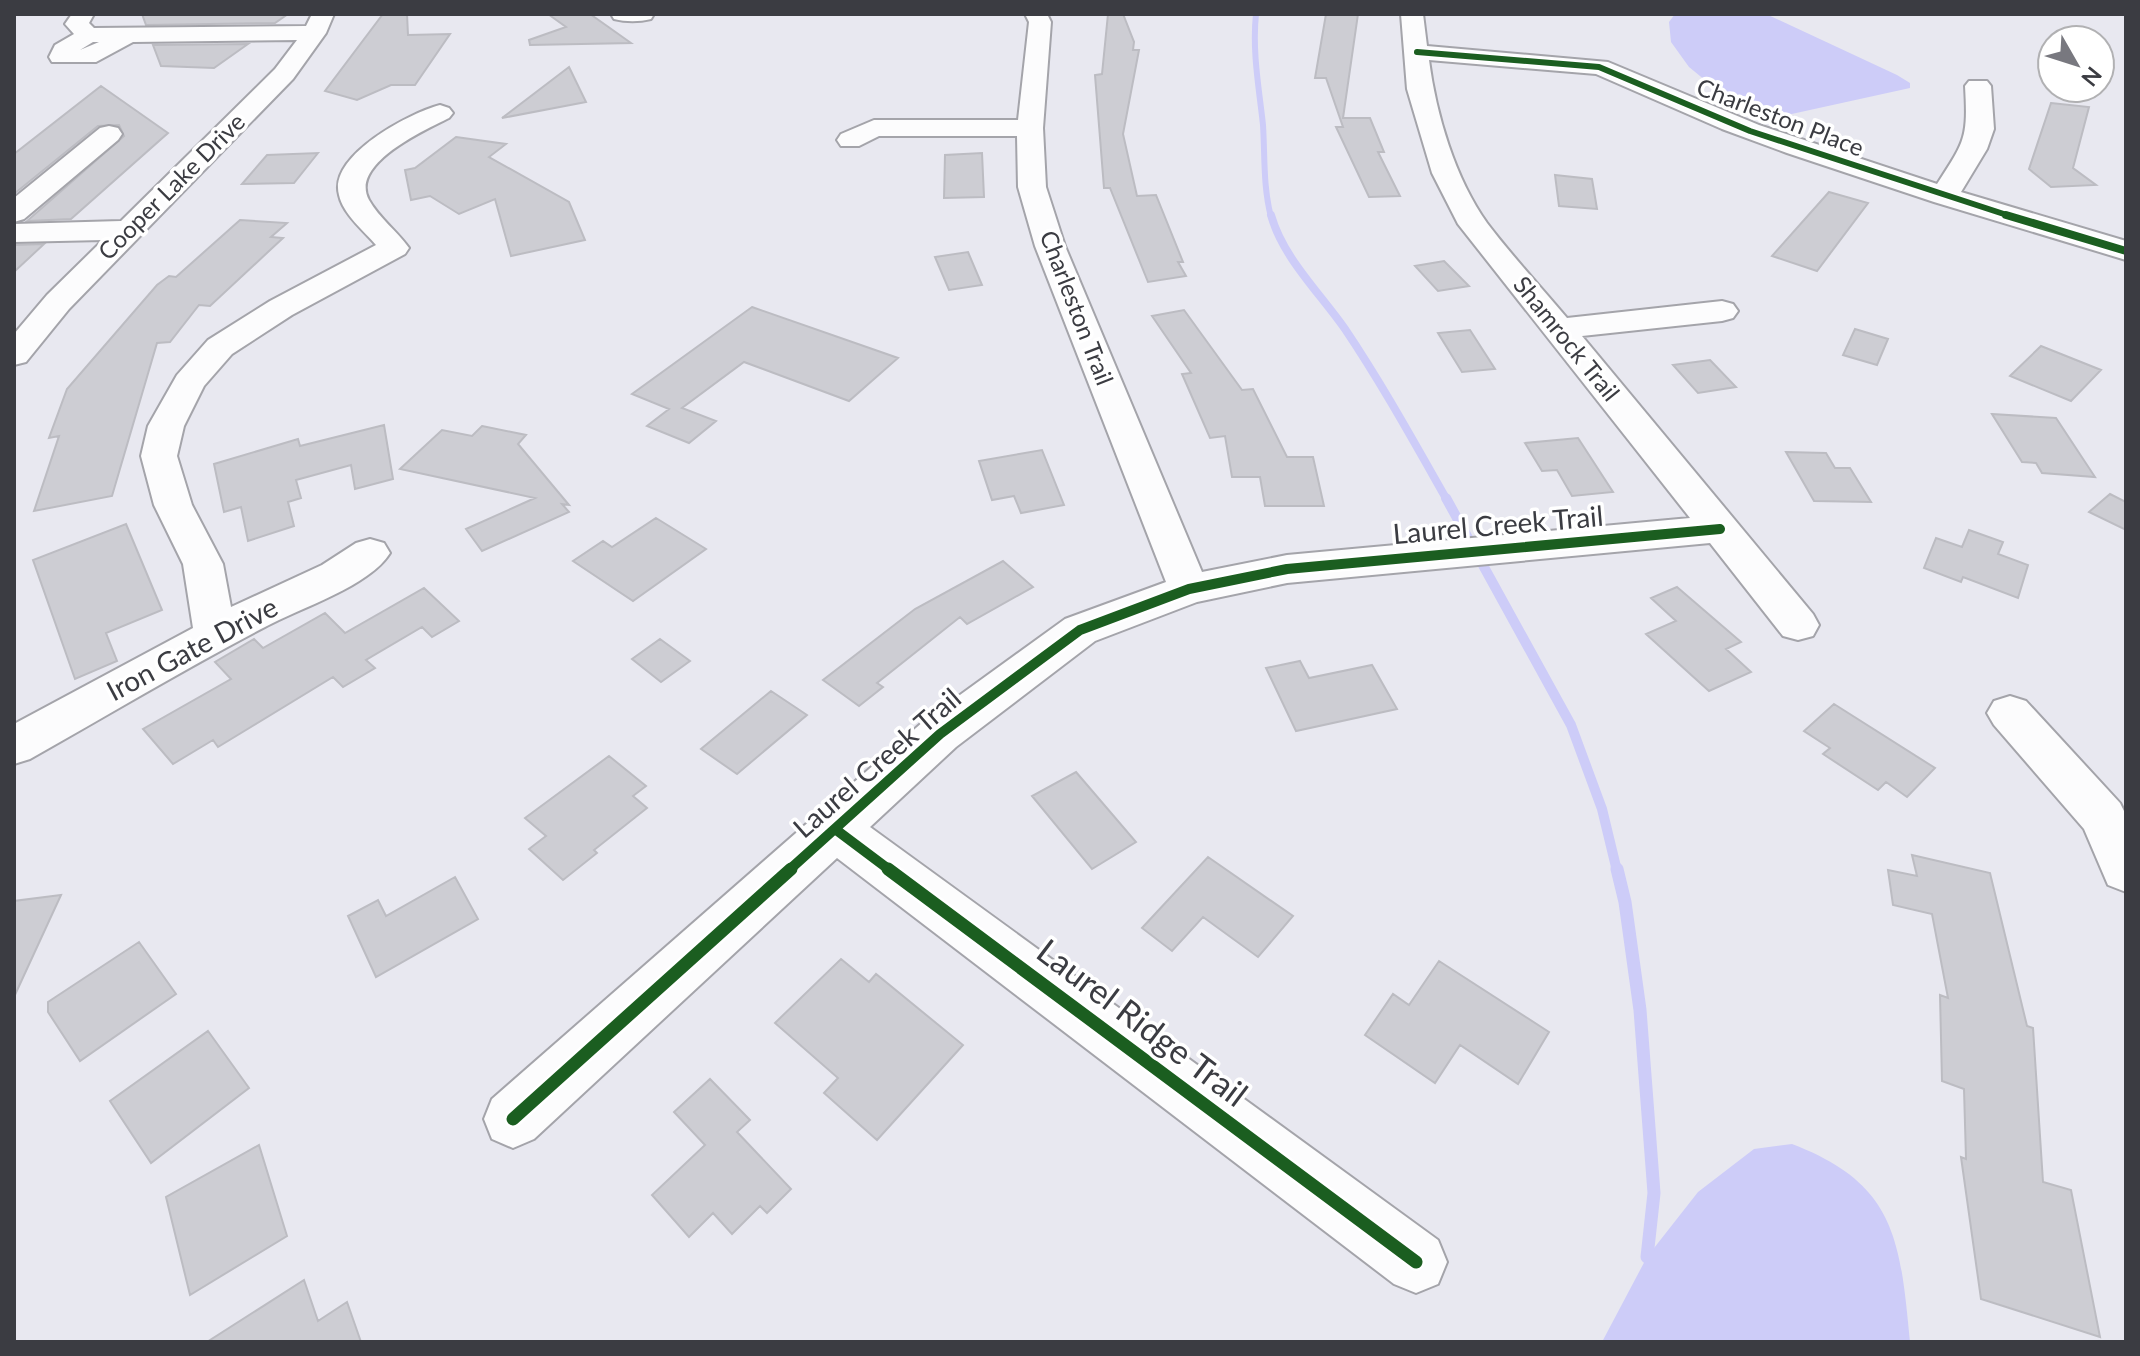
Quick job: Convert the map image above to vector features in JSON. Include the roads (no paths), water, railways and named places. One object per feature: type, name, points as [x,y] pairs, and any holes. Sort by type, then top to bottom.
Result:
[{"type":"street","points":[[622,14],[643,14]]},
{"type":"street","name":"Charleston Trail","points":[[1036,14],[1040,22],[1030,128],[1032,187],[1050,246],[1189,589]]},
{"type":"street","name":"Shamrock Trail","points":[[1412,14],[1420,89],[1446,173],[1473,224],[1798,625]]},
{"type":"street","points":[[131,35],[87,57],[61,57],[63,50],[86,24],[131,35],[318,24]]},
{"type":"street","name":"Cooper Lake Drive","points":[[14,355],[58,302],[127,230],[271,88],[318,24]]},
{"type":"street","name":"Charleston Place","points":[[1417,52],[1599,67],[1628,76],[1702,113],[1872,174],[2126,251]]},
{"type":"street","points":[[1944,196],[1973,149],[1981,129],[1978,86]]},
{"type":"street","points":[[215,635],[203,564],[173,505],[159,456],[166,426],[189,382],[220,347],[281,308],[394,248],[361,209],[352,193],[354,180],[383,143],[401,129],[440,113]]},
{"type":"street","points":[[850,140],[874,128],[1030,128]]},
{"type":"street","points":[[14,213],[109,134]]},
{"type":"street","points":[[14,233],[127,230]]},
{"type":"street","points":[[1558,329],[1722,311]]},
{"type":"street","name":"Laurel Creek Trail","points":[[513,1119],[940,734],[1080,630],[1189,589],[1287,569],[1720,529]]},
{"type":"street","name":"Iron Gate Drive","points":[[14,746],[215,635],[336,575],[370,553]]},
{"type":"street","points":[[2010,713],[2103,817],[2126,870]]},
{"type":"street","name":"Laurel Ridge Trail","points":[[835,829],[1416,1262]]},
{"type":"water","points":[[1675,14],[1766,14],[1897,75],[1910,83],[1910,88],[1774,118],[1744,112],[1689,67],[1671,42],[1669,22]]},
{"type":"water","points":[[1792,1144],[1827,1160],[1853,1178],[1873,1198],[1887,1220],[1902,1274],[1910,1342],[1602,1342],[1647,1257],[1698,1192],[1754,1149]]},
{"type":"waterway","points":[[1256,14],[1255,56],[1263,125],[1265,183],[1271,217]]},
{"type":"waterway","points":[[1271,215],[1284,246],[1359,350],[1447,500]]},
{"type":"waterway","points":[[1446,498],[1571,725],[1602,809],[1617,871]]},
{"type":"waterway","points":[[1617,869],[1625,902],[1640,1010],[1654,1193],[1647,1257]]}]
